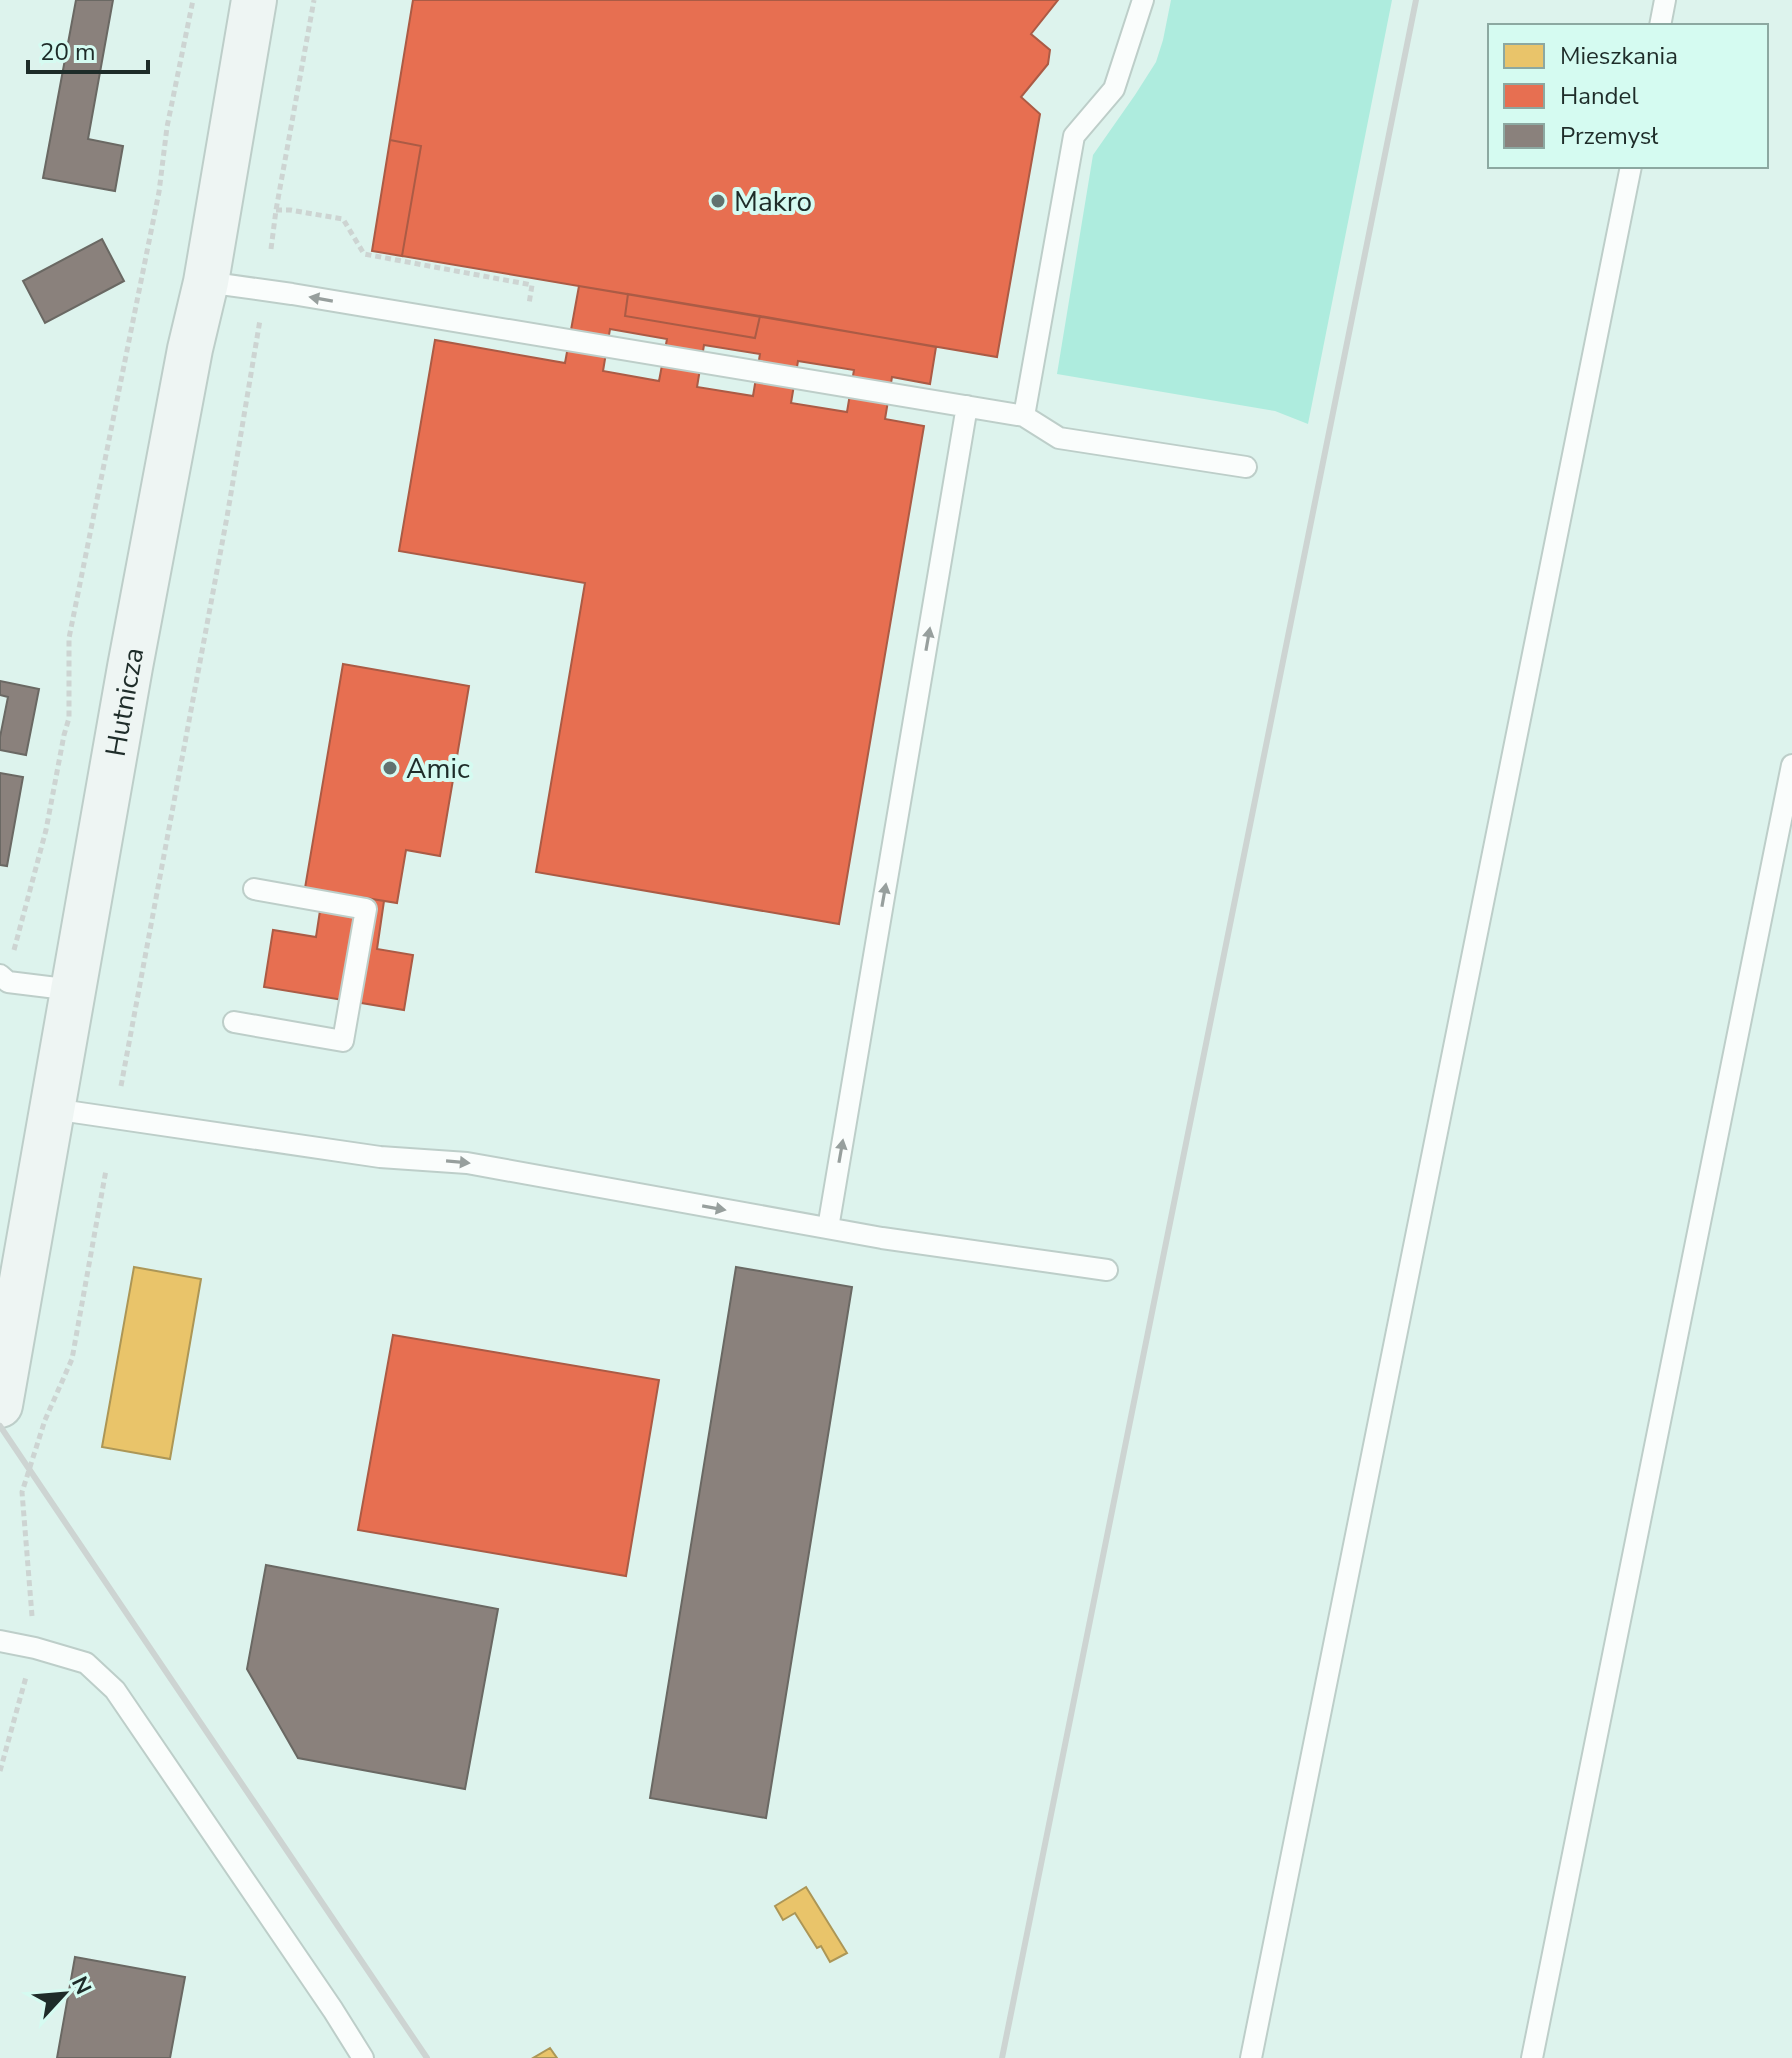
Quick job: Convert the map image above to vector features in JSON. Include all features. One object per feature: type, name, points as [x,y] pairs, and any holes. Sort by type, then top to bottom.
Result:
[{"type":"main road","name":"Hutnicza","points":[[0,1405],[130,667],[190,349],[206,282],[254,0]]},
{"type":"lane","points":[[1024,416],[1074,136],[1114,89],[1143,0]]},
{"type":"lane","points":[[1660,24],[1665,0]]},
{"type":"lane","points":[[1251,2058],[1631,168]]},
{"type":"lane","points":[[206,282],[1024,416],[1059,438],[1246,467]]},
{"type":"lane","points":[[828,1228],[967,406]]},
{"type":"lane","points":[[1532,2058],[1792,765]]},
{"type":"lane","points":[[234,1022],[343,1041],[366,909],[254,889]]},
{"type":"lane","points":[[4,978],[73,990]]},
{"type":"lane","points":[[53,1109],[380,1157],[467,1163],[882,1238],[1107,1270]]},
{"type":"lane","points":[[0,1641],[86,1663],[115,1690],[363,2058]]},
{"type":"path","points":[[4,978],[46,830],[69,718],[69,638],[159,192],[167,127],[193,0]]},
{"type":"path","points":[[271,249],[314,0]]},
{"type":"path","points":[[276,210],[343,219],[364,254],[532,285],[524,332]]},
{"type":"path","points":[[121,1086],[261,319]]},
{"type":"path","points":[[0,1771],[35,1648],[22,1492],[45,1420],[72,1359],[106,1170]]},
{"type":"green space","points":[[1171,0],[1392,0],[1308,424],[1275,411],[1057,374],[1093,155],[1156,62]]},
{"type":"building: Mieszkania","points":[[134,1267],[201,1279],[170,1459],[102,1447]]},
{"type":"building: Mieszkania","points":[[806,1887],[847,1953],[830,1962],[821,1946],[817,1948],[795,1913],[783,1920],[775,1906]]},
{"type":"building: Mieszkania","points":[[550,2048],[557,2058],[533,2058]]},
{"type":"building: Handel","name":"Makro","points":[[413,0],[1058,0],[1031,34],[1050,50],[1048,64],[1021,97],[1040,114],[997,357],[402,256],[421,146],[390,140]]},
{"type":"building: Handel","points":[[390,140],[421,146],[402,256],[372,251]]},
{"type":"building: Handel","points":[[579,286],[628,294],[625,316],[755,338],[760,316],[936,347],[930,384],[892,377],[885,419],[924,426],[839,924],[536,872],[585,583],[399,551],[435,340],[565,363]],"holes":[[[610,329],[667,339],[659,381],[603,371]],[[704,345],[760,354],[753,396],[697,387]],[[798,361],[854,370],[847,412],[791,403]]]},
{"type":"building: Handel","points":[[628,294],[760,316],[755,338],[625,316]]},
{"type":"building: Handel","name":"Amic","points":[[343,664],[469,686],[440,856],[406,850],[397,903],[305,888]]},
{"type":"building: Handel","points":[[323,891],[384,901],[377,949],[413,955],[404,1010],[264,987],[273,930],[316,937]]},
{"type":"building: Handel","points":[[393,1335],[659,1380],[626,1576],[358,1530]]},
{"type":"building: Przemysł","points":[[76,0],[113,0],[88,139],[123,146],[115,191],[43,178]]},
{"type":"building: Przemysł","points":[[102,239],[124,281],[45,323],[23,281]]},
{"type":"building: Przemysł","points":[[0,681],[39,689],[26,755],[0,750],[8,697],[0,695]]},
{"type":"building: Przemysł","points":[[0,773],[23,777],[7,866],[0,865]]},
{"type":"building: Przemysł","points":[[736,1267],[852,1287],[766,1818],[650,1798]]},
{"type":"building: Przemysł","points":[[266,1565],[498,1609],[465,1789],[298,1758],[247,1669]]},
{"type":"building: Przemysł","points":[[75,1957],[185,1977],[170,2058],[57,2058]]},
{"type":"railway","points":[[1002,2058],[1416,0]]},
{"type":"railway","points":[[0,1426],[427,2058]]},
{"type":"place","name":"Makro","points":[[718,201]]},
{"type":"place","name":"Amic","points":[[390,768]]}]
